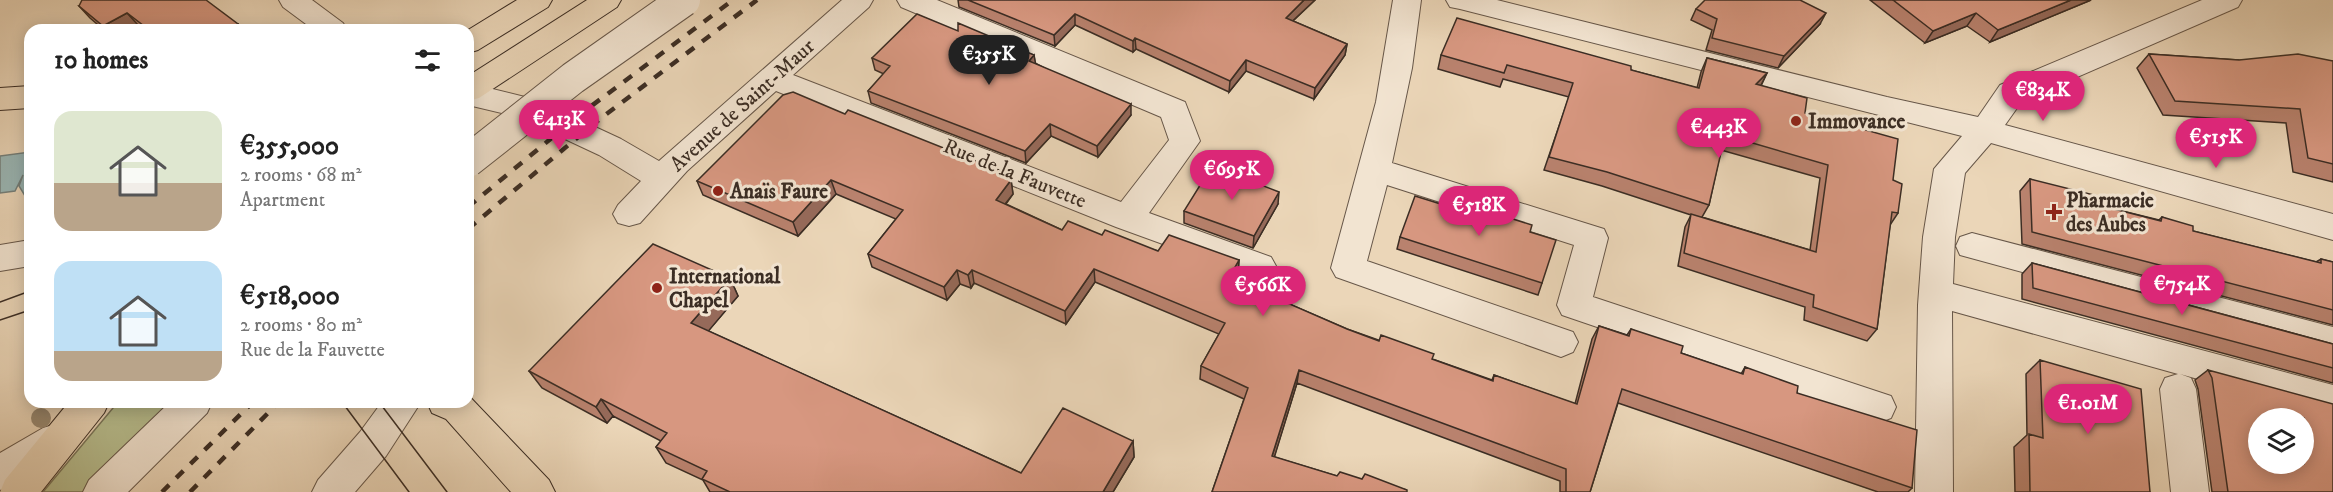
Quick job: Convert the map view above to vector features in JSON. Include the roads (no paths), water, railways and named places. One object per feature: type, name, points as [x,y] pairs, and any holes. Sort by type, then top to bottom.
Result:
[{"type":"main road","points":[[474,39],[538,0]]},
{"type":"main road","points":[[474,88],[607,0]]},
{"type":"main road","points":[[18,492],[86,408]]},
{"type":"main road","points":[[458,408],[536,492]]},
{"type":"street","points":[[293,0],[325,24]]},
{"type":"street","points":[[474,156],[573,78],[684,0]]},
{"type":"street","name":"Avenue de Saint-Maur","points":[[629,214],[662,178],[859,0]]},
{"type":"street","points":[[911,0],[1174,110],[1185,141],[1127,218]]},
{"type":"street","points":[[1407,0],[1403,43],[1375,169],[1348,268],[1561,342]]},
{"type":"street","points":[[1460,0],[1875,105],[1985,130],[2333,227]]},
{"type":"street","points":[[1934,492],[1935,293],[1939,237],[1950,169],[1985,130],[2011,93],[2185,7],[2228,0]]},
{"type":"street","name":"Rue de la Fauvette","points":[[772,78],[1127,218],[1259,266]]},
{"type":"street","points":[[474,94],[526,108],[610,147],[662,178]]},
{"type":"street","points":[[1375,169],[1593,238],[1574,305],[1878,406]]},
{"type":"street","points":[[1972,246],[2333,342]]},
{"type":"street","points":[[1935,293],[2333,402]]},
{"type":"street","points":[[2178,389],[2190,492]]},
{"type":"street","points":[[102,492],[188,408]]},
{"type":"street","points":[[331,492],[373,444],[399,408]]},
{"type":"street","points":[[0,473],[50,446],[67,432]]},
{"type":"water","points":[[24,153],[24,194],[19,186],[23,175],[15,191],[0,193],[0,156]]},
{"type":"tram line","points":[[0,302],[24,293]]},
{"type":"tram line","points":[[0,320],[24,312]]},
{"type":"tram line","points":[[346,408],[409,492]]},
{"type":"tram line","points":[[384,408],[447,492]]},
{"type":"railway","points":[[474,202],[582,113],[733,0]]},
{"type":"railway","points":[[474,224],[596,122],[757,0]]},
{"type":"railway","points":[[162,492],[247,408]]},
{"type":"railway","points":[[190,492],[273,408]]},
{"type":"place","name":"Immovance","points":[[1796,121]]},
{"type":"place","name":"Anaïs Faure","points":[[718,191]]},
{"type":"place","name":"Pharmacie des Aubes","points":[[2054,212]]},
{"type":"place","name":"International Chapel","points":[[657,288]]}]
